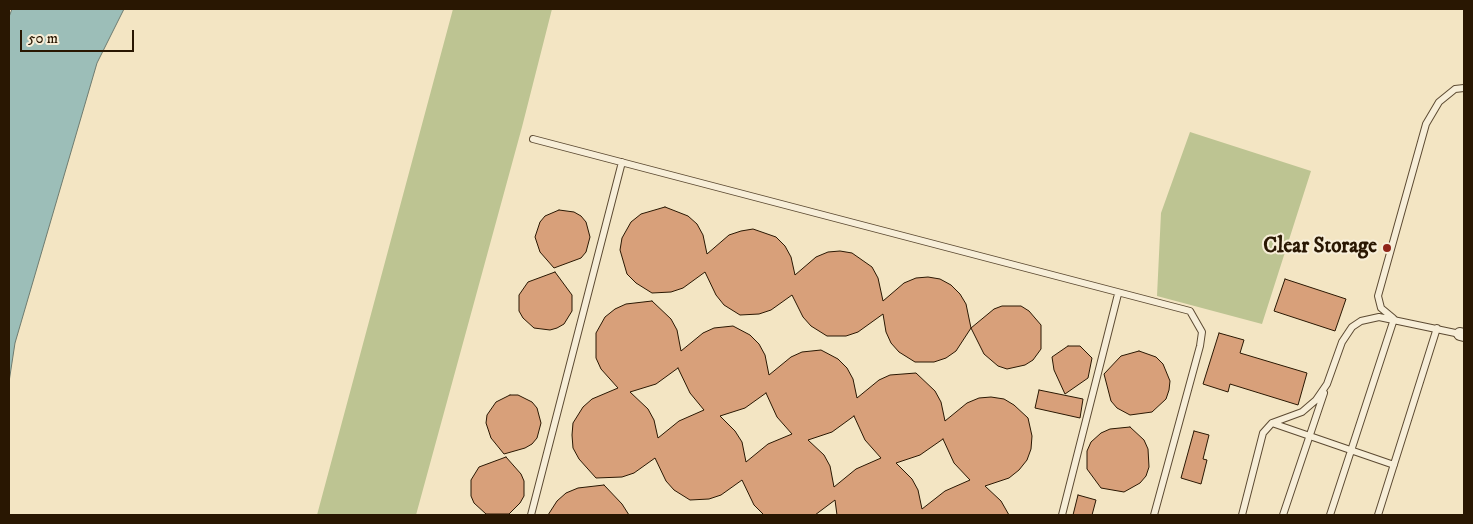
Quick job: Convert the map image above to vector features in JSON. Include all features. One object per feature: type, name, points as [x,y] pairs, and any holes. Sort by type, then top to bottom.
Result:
[{"type":"lane","points":[[1394,319],[1381,308],[1378,296],[1426,124],[1439,102],[1455,89],[1464,88]]},
{"type":"lane","points":[[532,139],[1118,294],[1190,311],[1202,332],[1200,346],[1154,515]]},
{"type":"lane","points":[[531,515],[622,162]]},
{"type":"lane","points":[[1062,515],[1118,294]]},
{"type":"lane","points":[[1282,515],[1326,384],[1342,342],[1352,327],[1361,321],[1379,317],[1462,334]]},
{"type":"lane","points":[[1330,515],[1394,319]]},
{"type":"lane","points":[[1378,515],[1437,328]]},
{"type":"lane","points":[[1242,515],[1264,433],[1272,423],[1302,412],[1316,400],[1326,384]]},
{"type":"lane","points":[[1272,423],[1394,465]]},
{"type":"green space","points":[[453,9],[552,9],[522,127],[416,515],[317,515]]},
{"type":"green space","points":[[1190,132],[1311,171],[1262,324],[1157,296],[1161,213]]},
{"type":"water","points":[[12,9],[124,9],[97,63],[15,343],[9,382],[9,17]]},
{"type":"building","points":[[665,207],[688,216],[697,224],[703,235],[707,254],[729,235],[753,229],[776,237],[785,246],[791,257],[795,275],[816,257],[828,252],[852,253],[872,267],[878,278],[883,301],[904,283],[916,278],[940,279],[951,285],[960,294],[966,304],[971,328],[956,351],[946,358],[934,362],[915,362],[899,352],[891,343],[886,332],[883,314],[858,332],[846,336],[827,336],[811,326],[803,317],[792,295],[771,310],[759,314],[740,315],[724,305],[716,295],[705,272],[683,288],[671,292],[652,293],[636,283],[627,274],[620,250],[622,238],[631,222],[641,214]]},
{"type":"building","points":[[559,210],[574,212],[581,216],[586,222],[590,237],[586,252],[581,258],[554,268],[540,252],[535,237],[540,222],[545,216]]},
{"type":"building","points":[[555,272],[572,295],[572,311],[564,324],[557,328],[550,330],[534,328],[523,318],[519,311],[519,295],[528,282]]},
{"type":"building","points":[[1285,279],[1346,299],[1335,331],[1274,311]]},
{"type":"building","points":[[652,301],[671,319],[677,330],[681,351],[703,333],[714,328],[733,326],[750,335],[759,344],[765,355],[769,375],[791,357],[802,352],[821,350],[838,359],[847,368],[853,379],[857,398],[879,380],[890,375],[916,373],[935,391],[941,402],[945,421],[967,403],[979,398],[1004,399],[1014,405],[1028,418],[1032,436],[1031,449],[1027,460],[1019,470],[1009,478],[985,486],[1001,501],[1009,515],[837,515],[835,500],[815,515],[764,515],[754,505],[742,480],[721,495],[709,499],[690,500],[674,490],[666,481],[655,458],[634,473],[622,477],[596,478],[579,459],[573,448],[573,423],[583,407],[592,399],[618,388],[601,369],[596,358],[596,333],[605,317],[615,309],[626,304]],"holes":[[[678,368],[690,393],[704,410],[679,421],[658,438],[654,420],[648,409],[630,392],[656,384]],[[766,393],[777,417],[792,434],[768,444],[746,462],[742,442],[735,431],[720,416],[745,408]],[[854,416],[865,440],[881,458],[856,469],[834,487],[830,466],[824,455],[808,440],[832,432]],[[943,439],[954,463],[970,480],[945,491],[922,509],[918,490],[912,479],[896,463],[920,455]]]},
{"type":"building","points":[[1002,306],[1021,306],[1029,311],[1041,325],[1041,349],[1033,360],[1025,365],[1007,369],[998,366],[984,354],[971,328],[994,309]]},
{"type":"building","points":[[1219,333],[1244,340],[1240,353],[1307,373],[1298,405],[1230,384],[1228,392],[1203,384]]},
{"type":"building","points":[[1068,346],[1080,346],[1092,358],[1088,378],[1065,394],[1054,370],[1052,357]]},
{"type":"building","points":[[1139,351],[1156,357],[1163,364],[1170,381],[1169,390],[1166,399],[1152,412],[1130,415],[1117,408],[1111,401],[1104,374],[1121,356]]},
{"type":"building","points":[[1039,390],[1083,399],[1080,418],[1035,408]]},
{"type":"building","points":[[510,395],[518,395],[532,402],[537,408],[541,423],[537,438],[532,444],[504,454],[491,438],[486,423],[487,415],[496,402]]},
{"type":"building","points":[[1130,427],[1144,440],[1148,449],[1149,467],[1146,476],[1140,483],[1124,492],[1101,488],[1087,469],[1087,451],[1091,442],[1101,433],[1110,429]]},
{"type":"building","points":[[1194,431],[1209,435],[1203,459],[1207,460],[1201,484],[1181,478]]},
{"type":"building","points":[[506,457],[521,474],[524,481],[524,496],[509,514],[486,514],[474,503],[471,496],[471,480],[479,467]]},
{"type":"building","points":[[604,485],[622,504],[629,515],[548,515],[557,501],[566,493],[578,488]]},
{"type":"building","points":[[1078,495],[1096,500],[1092,515],[1073,515]]},
{"type":"place","name":"Clear Storage","points":[[1387,248]]}]
